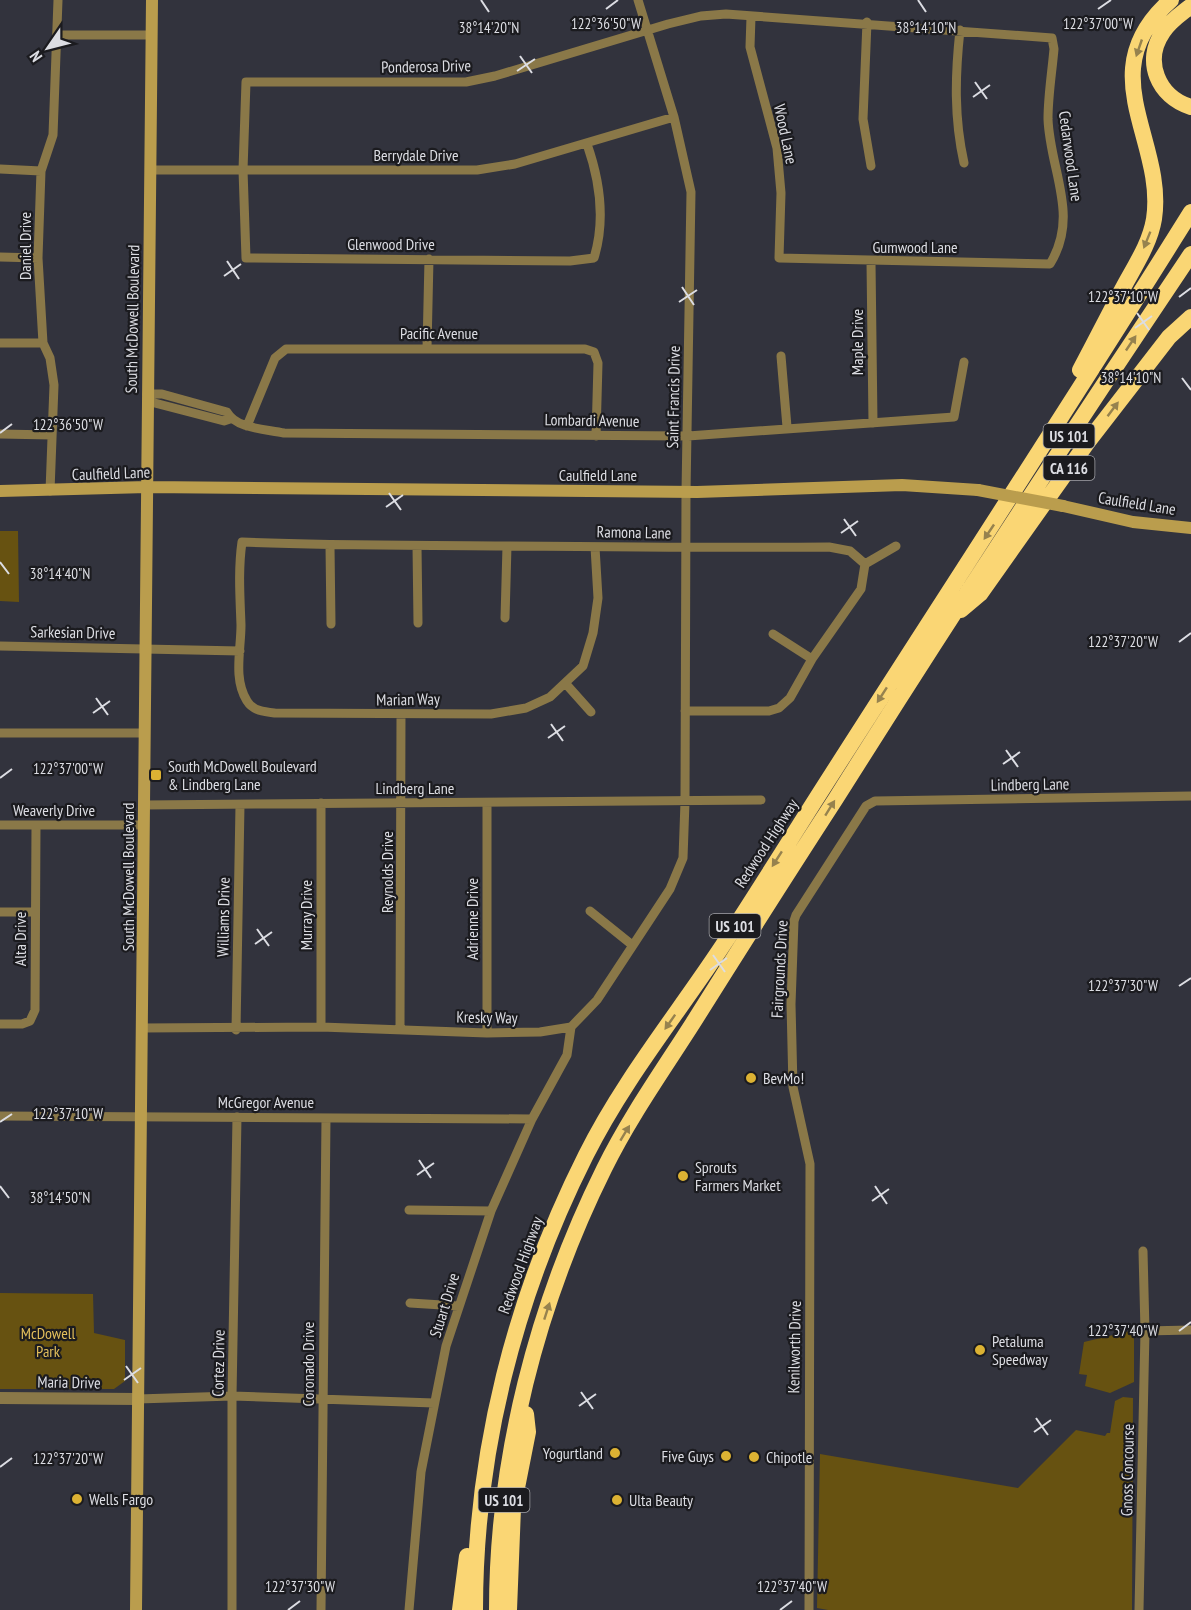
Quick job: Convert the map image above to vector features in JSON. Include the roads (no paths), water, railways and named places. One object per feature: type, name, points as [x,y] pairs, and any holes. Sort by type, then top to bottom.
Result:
[{"type":"highway","name":"CA 116","points":[[1021,483],[1150,233],[1155,208],[1154,189],[1134,105],[1133,71],[1146,30],[1171,0]]},
{"type":"highway","points":[[1191,6],[1162,33],[1156,48],[1154,65],[1158,80],[1168,94],[1191,107]]},
{"type":"highway","name":"Redwood Highway","points":[[475,1610],[483,1498],[493,1422],[506,1363],[522,1308],[549,1234],[586,1155],[620,1094],[717,954],[1021,483],[1191,212]]},
{"type":"highway","name":"Redwood Highway","points":[[497,1610],[503,1507],[508,1466],[525,1392],[547,1311],[573,1239],[605,1166],[661,1072],[949,620],[1191,254]]},
{"type":"highway","name":"CA 116","points":[[949,620],[980,594],[1087,443],[1169,337],[1191,316]]},
{"type":"highway","points":[[509,1610],[513,1508],[528,1432],[525,1392]]},
{"type":"highway","points":[[460,1610],[481,1449],[484,1432],[493,1422]]},
{"type":"main road","name":"South McDowell Boulevard","points":[[136,1610],[152,0]]},
{"type":"main road","name":"Caulfield Lane","points":[[0,491],[50,492],[147,488],[686,492],[902,485],[978,490],[1124,520],[1191,528]]},
{"type":"street","name":"Daniel Drive","points":[[50,492],[54,385],[50,358],[43,343],[38,258],[41,171],[53,135],[58,0]]},
{"type":"street","name":"Saint Francis Drive","points":[[638,0],[674,117],[691,192],[686,492],[685,802]]},
{"type":"street","name":"Ponderosa Drive","points":[[246,82],[466,82],[495,76],[700,16],[726,14],[867,22],[1052,38],[1054,49]]},
{"type":"street","name":"Wood Lane","points":[[751,17],[750,47],[777,148],[781,193],[779,258]]},
{"type":"street","points":[[867,22],[862,119],[872,166]]},
{"type":"street","points":[[960,30],[955,91],[957,131],[964,164]]},
{"type":"street","points":[[58,35],[152,35]]},
{"type":"street","name":"Cedarwood Lane","points":[[1050,264],[1061,247],[1065,214],[1048,119],[1054,49]]},
{"type":"street","name":"Glenwood Drive","points":[[246,82],[243,170],[246,258],[570,261],[594,258],[599,242],[601,208],[597,173],[587,144]]},
{"type":"street","name":"Berrydale Drive","points":[[152,170],[477,170],[515,164],[674,117]]},
{"type":"street","points":[[0,169],[41,171]]},
{"type":"street","points":[[0,257],[38,258]]},
{"type":"street","name":"Gumwood Lane","points":[[779,258],[871,262],[1050,264]]},
{"type":"street","points":[[427,348],[429,259]]},
{"type":"street","name":"Maple Drive","points":[[871,262],[873,423]]},
{"type":"street","points":[[0,343],[43,343]]},
{"type":"street","name":"Pacific Avenue","points":[[247,426],[276,358],[286,349],[585,349],[594,352],[598,363],[596,436]]},
{"type":"street","points":[[781,356],[787,428]]},
{"type":"street","name":"Lombardi Avenue","points":[[147,397],[162,394],[226,412],[230,419],[247,426],[284,433],[688,436],[954,417],[964,362]]},
{"type":"street","points":[[0,434],[52,435]]},
{"type":"street","name":"Ramona Lane","points":[[240,651],[238,590],[242,542],[330,546],[829,548],[850,551],[865,564]]},
{"type":"street","points":[[330,546],[331,624]]},
{"type":"street","points":[[417,546],[418,623]]},
{"type":"street","points":[[505,618],[507,546]]},
{"type":"street","points":[[685,711],[769,711],[779,708],[790,698],[812,659],[861,589],[865,564],[896,546]]},
{"type":"street","name":"Marian Way","points":[[240,651],[238,669],[242,691],[248,704],[261,712],[491,714],[526,708],[550,697],[583,666],[593,633],[598,598],[596,547]]},
{"type":"street","points":[[773,634],[812,659]]},
{"type":"street","name":"Sarkesian Drive","points":[[0,646],[145,650]]},
{"type":"street","points":[[145,650],[240,651]]},
{"type":"street","points":[[566,684],[591,712]]},
{"type":"street","name":"Reynolds Drive","points":[[400,1029],[401,715]]},
{"type":"street","points":[[0,733],[145,734]]},
{"type":"street","name":"Lindberg Lane","points":[[870,803],[876,801],[1191,796]]},
{"type":"street","name":"Lindberg Lane","points":[[144,805],[761,800]]},
{"type":"street","points":[[571,1027],[597,1000],[632,944],[670,890],[683,858],[685,802]]},
{"type":"street","name":"Murray Drive","points":[[321,803],[321,1027]]},
{"type":"street","name":"Fairgrounds Drive","points":[[793,1087],[791,1004],[794,921],[870,803]]},
{"type":"street","name":"Adrienne Drive","points":[[487,804],[488,1033]]},
{"type":"street","name":"Williams Drive","points":[[236,1030],[240,806]]},
{"type":"street","name":"Weaverly Drive","points":[[0,825],[144,825]]},
{"type":"street","name":"Alta Drive","points":[[0,1024],[22,1024],[30,1021],[35,1010],[36,825]]},
{"type":"street","points":[[590,911],[632,944]]},
{"type":"street","points":[[0,912],[35,912]]},
{"type":"street","name":"Kresky Way","points":[[143,1028],[236,1030],[321,1027],[488,1033],[540,1032],[571,1027]]},
{"type":"street","name":"Stuart Drive","points":[[409,1610],[421,1472],[434,1403],[458,1306],[491,1210],[532,1119],[567,1055],[571,1027]]},
{"type":"street","name":"Kenilworth Drive","points":[[793,1087],[810,1164],[809,1610]]},
{"type":"street","name":"McGregor Avenue","points":[[0,1116],[532,1119]]},
{"type":"street","name":"Cortez Drive","points":[[232,1610],[232,1396],[237,1117]]},
{"type":"street","name":"Coronado Drive","points":[[321,1610],[326,1118]]},
{"type":"street","points":[[409,1210],[491,1210]]},
{"type":"street","name":"Gnoss Concourse","points":[[1139,1610],[1145,1330],[1143,1251]]},
{"type":"street","points":[[410,1303],[458,1306]]},
{"type":"street","points":[[1145,1330],[1191,1330]]},
{"type":"street","points":[[138,1399],[232,1396],[434,1403]]},
{"type":"street","name":"Maria Drive","points":[[0,1398],[138,1399]]},
{"type":"place","name":"South McDowell Boulevard & Lindberg Lane","points":[[156,775]]},
{"type":"place","name":"BevMo!","points":[[751,1078]]},
{"type":"place","name":"Sprouts Farmers Market","points":[[683,1176]]},
{"type":"place","name":"Petaluma Speedway","points":[[980,1350]]},
{"type":"place","name":"Yogurtland","points":[[615,1453]]},
{"type":"place","name":"Five Guys","points":[[726,1456]]},
{"type":"place","name":"Chipotle","points":[[754,1457]]},
{"type":"place","name":"Wells Fargo","points":[[77,1499]]},
{"type":"place","name":"Ulta Beauty","points":[[617,1500]]},
{"type":"park label","name":"McDowell Park","points":[[48,1342]]}]
